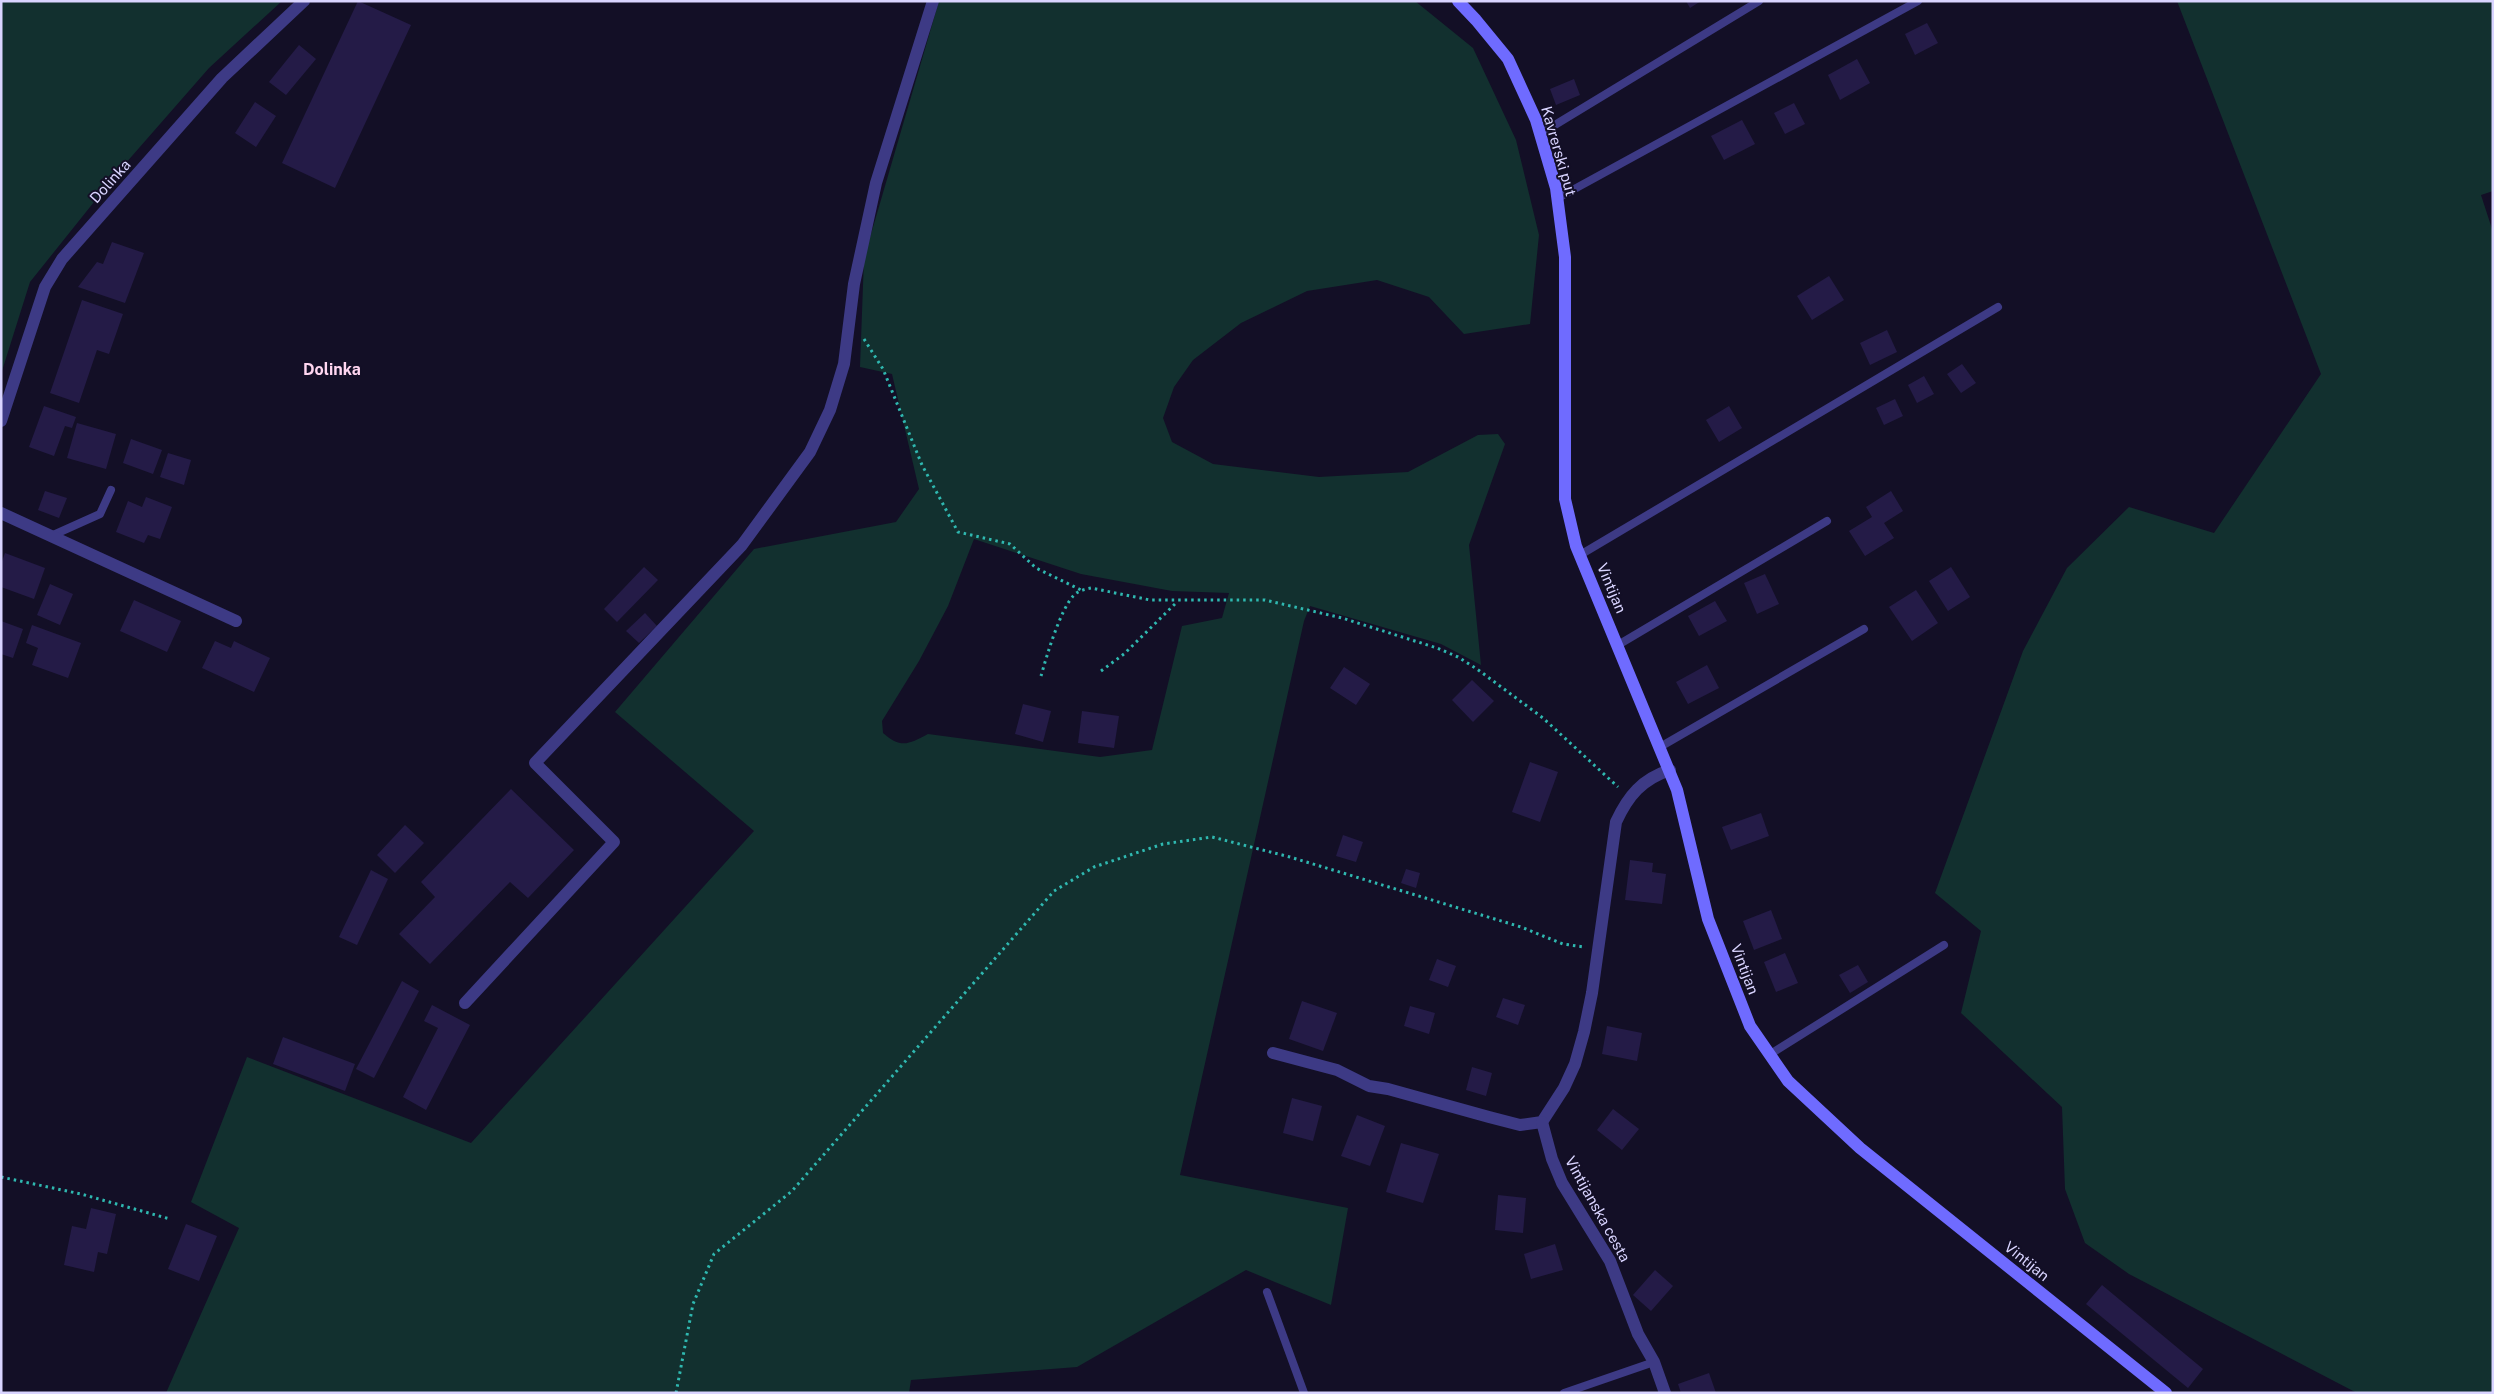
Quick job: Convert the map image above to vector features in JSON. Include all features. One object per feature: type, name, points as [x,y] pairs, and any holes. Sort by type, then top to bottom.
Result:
[{"type":"main road","name":"Kavrerski put","points":[[1458,1],[1508,59],[1536,120],[1558,198],[1565,257],[1566,393]]},
{"type":"main road","name":"Vintijan","points":[[1566,393],[1565,499],[1580,555],[1678,790],[1708,919],[1750,1026],[1788,1081],[1811,1105],[1860,1148],[2166,1393]]},
{"type":"street","name":"Dolinka","points":[[1,421],[45,287],[62,259],[222,78],[304,1]]},
{"type":"street","points":[[465,1003],[614,842],[535,763],[742,545],[810,452],[830,410],[844,364],[854,284],[876,184],[933,1]]},
{"type":"street","points":[[1,513],[236,621]]},
{"type":"street","points":[[1273,1053],[1337,1070],[1369,1086],[1388,1089],[1489,1117],[1520,1124],[1542,1122],[1564,1088],[1575,1064],[1592,993],[1616,822],[1629,798],[1649,778],[1670,770]]},
{"type":"street","name":"Vintijanska cesta","points":[[1542,1122],[1552,1159],[1562,1183],[1610,1261],[1638,1334],[1654,1362],[1665,1393]]},
{"type":"lane","points":[[1540,134],[1759,1]]},
{"type":"lane","points":[[1558,198],[1918,1]]},
{"type":"lane","points":[[1580,555],[1998,307]]},
{"type":"lane","points":[[51,536],[100,514],[111,490]]},
{"type":"lane","points":[[1618,645],[1827,521]]},
{"type":"lane","points":[[1660,747],[1864,629]]},
{"type":"lane","points":[[1769,1055],[1944,945]]},
{"type":"lane","points":[[1266,1292],[1304,1393]]},
{"type":"lane","points":[[1564,1393],[1654,1362]]},
{"type":"path","points":[[850,316],[883,370],[922,465],[958,532],[1010,544],[1036,568],[1082,590]]},
{"type":"path","points":[[1041,676],[1050,645],[1068,602],[1074,594],[1082,590],[1091,588],[1150,600],[1264,600],[1342,618],[1437,648],[1458,657],[1543,718],[1629,798]]},
{"type":"path","points":[[1101,671],[1124,654],[1178,601]]},
{"type":"path","points":[[676,1393],[693,1304],[714,1254],[792,1191],[1054,891],[1094,867],[1163,844],[1212,837],[1290,857],[1513,925],[1563,944],[1597,948]]},
{"type":"path","points":[[1,1176],[81,1194],[170,1219]]},
{"type":"green space","points":[[1,1],[282,1],[209,68],[118,172],[30,282],[1,374]]},
{"type":"green space","points":[[939,1],[1415,1],[1473,48],[1516,140],[1539,235],[1530,324],[1464,334],[1429,297],[1377,280],[1307,291],[1241,323],[1193,360],[1174,387],[1163,418],[1172,442],[1213,464],[1319,477],[1408,472],[1478,435],[1498,434],[1505,444],[1469,545],[1481,665],[1441,644],[1310,606],[1304,621],[1180,1175],[1348,1208],[1331,1305],[1246,1270],[1077,1367],[911,1380],[909,1393],[166,1393],[239,1228],[191,1202],[247,1057],[471,1143],[754,831],[615,712],[754,549],[896,522],[919,489],[892,374],[860,367],[864,258]],"holes":[[[974,539],[1081,574],[1172,591],[1229,593],[1222,618],[1182,626],[1152,750],[1100,757],[928,734],[910,742],[900,743],[883,733],[882,721],[919,661],[948,606]]]},
{"type":"green space","points":[[2177,1],[2493,1],[2493,191],[2481,195],[2493,232],[2493,1393],[2357,1393],[2129,1274],[2085,1243],[2065,1189],[2062,1107],[1961,1013],[1981,931],[1935,893],[2023,651],[2067,568],[2129,507],[2214,533],[2321,374]]},
{"type":"building","points":[[358,1],[411,25],[335,188],[282,163]]},
{"type":"building","points":[[1686,1],[1701,1],[1690,8]]},
{"type":"building","points":[[1927,23],[1938,43],[1915,55],[1905,34]]},
{"type":"building","points":[[299,45],[316,59],[286,95],[269,82]]},
{"type":"building","points":[[1857,59],[1870,83],[1840,100],[1828,75]]},
{"type":"building","points":[[1574,79],[1580,95],[1556,105],[1550,89]]},
{"type":"building","points":[[255,102],[276,116],[256,147],[235,133]]},
{"type":"building","points":[[1794,103],[1805,124],[1785,134],[1774,113]]},
{"type":"building","points":[[1742,120],[1755,144],[1724,160],[1711,136]]},
{"type":"building","points":[[112,242],[144,253],[125,303],[78,287],[97,262],[103,264]]},
{"type":"building","points":[[1829,276],[1844,300],[1812,320],[1797,296]]},
{"type":"building","points":[[82,300],[123,314],[109,354],[97,350],[79,403],[50,393]]},
{"type":"building","points":[[1887,330],[1897,352],[1870,365],[1860,343]]},
{"type":"building","points":[[1962,364],[1976,383],[1961,393],[1947,374]]},
{"type":"building","points":[[1924,376],[1934,394],[1917,403],[1908,385]]},
{"type":"building","points":[[1895,399],[1903,416],[1884,425],[1876,408]]},
{"type":"building","points":[[44,406],[76,417],[72,428],[65,426],[54,456],[29,447]]},
{"type":"building","points":[[1729,406],[1742,428],[1719,442],[1706,420]]},
{"type":"building","points":[[77,423],[116,434],[106,469],[67,458]]},
{"type":"building","points":[[131,439],[162,450],[153,474],[123,463]]},
{"type":"building","points":[[168,453],[191,460],[184,485],[160,477]]},
{"type":"building","points":[[45,491],[67,498],[59,518],[38,510]]},
{"type":"building","points":[[1891,491],[1903,511],[1884,523],[1894,538],[1865,556],[1849,531],[1872,517],[1866,507]]},
{"type":"building","points":[[146,497],[172,507],[160,539],[148,535],[144,543],[116,532],[128,501],[142,507]]},
{"type":"building","points":[[5,553],[45,568],[34,599],[1,587],[1,564]]},
{"type":"building","points":[[644,567],[658,580],[617,622],[604,609]]},
{"type":"building","points":[[1951,567],[1970,597],[1948,611],[1929,581]]},
{"type":"building","points":[[1765,574],[1779,604],[1757,614],[1744,583]]},
{"type":"building","points":[[50,584],[73,594],[60,625],[37,615]]},
{"type":"building","points":[[1916,590],[1938,623],[1912,641],[1889,607]]},
{"type":"building","points":[[134,600],[181,621],[167,652],[120,631]]},
{"type":"building","points":[[1715,601],[1727,621],[1699,636],[1688,616]]},
{"type":"building","points":[[645,613],[657,626],[639,643],[626,631]]},
{"type":"building","points":[[1,621],[23,629],[13,658],[1,654]]},
{"type":"building","points":[[32,625],[81,643],[68,678],[32,665],[38,648],[26,643]]},
{"type":"building","points":[[215,641],[231,648],[234,641],[270,658],[254,692],[202,668]]},
{"type":"building","points":[[1707,665],[1719,688],[1688,704],[1676,682]]},
{"type":"building","points":[[1344,667],[1370,684],[1356,705],[1330,688]]},
{"type":"building","points":[[1472,680],[1494,701],[1473,722],[1452,700]]},
{"type":"building","points":[[1023,704],[1051,711],[1043,742],[1015,734]]},
{"type":"building","points":[[1082,711],[1119,716],[1114,748],[1078,743]]},
{"type":"building","points":[[1530,762],[1558,772],[1540,822],[1512,812]]},
{"type":"building","points":[[511,789],[574,850],[528,898],[510,882],[430,964],[399,934],[435,897],[421,882]]},
{"type":"building","points":[[1761,813],[1769,836],[1731,850],[1722,827]]},
{"type":"building","points":[[405,825],[424,843],[395,873],[377,855]]},
{"type":"building","points":[[1343,835],[1363,842],[1356,862],[1336,856]]},
{"type":"building","points":[[1630,860],[1653,863],[1652,872],[1666,874],[1662,904],[1625,900]]},
{"type":"building","points":[[1406,869],[1420,873],[1416,888],[1401,883]]},
{"type":"building","points":[[371,870],[388,879],[357,945],[339,937]]},
{"type":"building","points":[[1771,910],[1782,939],[1754,950],[1743,921]]},
{"type":"building","points":[[1785,953],[1798,983],[1776,992],[1764,962]]},
{"type":"building","points":[[1437,959],[1456,966],[1448,987],[1429,980]]},
{"type":"building","points":[[1858,965],[1868,982],[1850,993],[1839,975]]},
{"type":"building","points":[[402,981],[419,991],[374,1078],[356,1069]]},
{"type":"building","points":[[1503,998],[1525,1005],[1518,1025],[1496,1017]]},
{"type":"building","points":[[1302,1001],[1337,1013],[1323,1051],[1289,1039]]},
{"type":"building","points":[[432,1005],[470,1025],[426,1110],[403,1097],[438,1028],[424,1021]]},
{"type":"building","points":[[1410,1006],[1435,1013],[1429,1034],[1404,1026]]},
{"type":"building","points":[[1607,1026],[1642,1033],[1637,1061],[1602,1054]]},
{"type":"building","points":[[283,1037],[355,1064],[345,1091],[273,1064]]},
{"type":"building","points":[[1472,1067],[1492,1073],[1486,1096],[1466,1090]]},
{"type":"building","points":[[1292,1098],[1322,1106],[1313,1141],[1283,1133]]},
{"type":"building","points":[[1613,1109],[1639,1129],[1622,1150],[1597,1130]]},
{"type":"building","points":[[1357,1115],[1385,1126],[1370,1166],[1341,1156]]},
{"type":"building","points":[[1401,1143],[1439,1154],[1423,1203],[1386,1192]]},
{"type":"building","points":[[1498,1195],[1526,1198],[1523,1233],[1495,1230]]},
{"type":"building","points":[[91,1208],[116,1214],[107,1254],[98,1252],[94,1272],[64,1265],[72,1226],[86,1229]]},
{"type":"building","points":[[186,1224],[217,1236],[199,1281],[168,1269]]},
{"type":"building","points":[[1555,1244],[1563,1270],[1531,1279],[1524,1254]]},
{"type":"building","points":[[1655,1270],[1673,1286],[1651,1311],[1633,1295]]},
{"type":"building","points":[[2102,1285],[2203,1369],[2188,1388],[2086,1304]]},
{"type":"building","points":[[1709,1373],[1716,1393],[1681,1393],[1678,1384]]},
{"type":"district","name":"Dolinka","points":[[332,369]]}]
